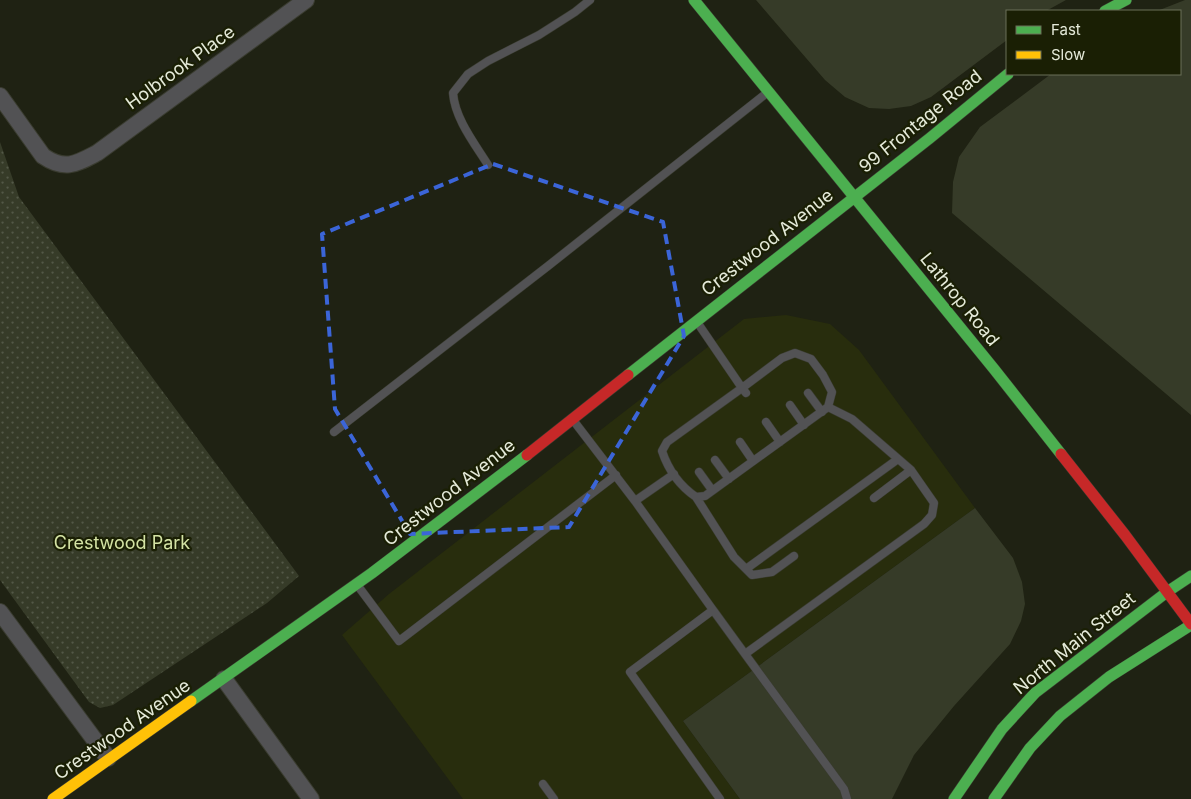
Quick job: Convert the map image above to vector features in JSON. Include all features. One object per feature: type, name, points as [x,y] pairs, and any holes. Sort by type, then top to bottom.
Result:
[{"type":"main road","name":"Lathrop Road","points":[[694,0],[770,91],[1113,520],[1191,625]]},
{"type":"main road","points":[[1108,10],[1126,0]]},
{"type":"main road","name":"99 Frontage Road","points":[[854,196],[930,138],[1007,75]]},
{"type":"main road","name":"Crestwood Avenue","points":[[53,799],[108,758],[224,679],[416,541],[854,196]]},
{"type":"main road","name":"North Main Street","points":[[954,799],[1002,729],[1029,699],[1062,671],[1191,576]]},
{"type":"main road","points":[[994,799],[1030,748],[1060,716],[1109,677],[1191,625]]},
{"type":"street","name":"Holbrook Place","points":[[0,96],[43,156],[53,162],[76,164],[97,152],[306,0]]},
{"type":"street","points":[[0,612],[108,758]]},
{"type":"street","points":[[224,679],[311,799]]},
{"type":"lane","points":[[488,165],[459,115],[454,102],[454,93],[468,74],[488,61],[539,35],[590,0]]},
{"type":"lane","points":[[334,432],[770,91]]},
{"type":"lane","points":[[696,320],[744,391]]},
{"type":"lane","points":[[696,497],[705,496],[825,410],[832,392],[823,375],[811,359],[794,353],[675,440],[666,442],[662,451],[666,463],[686,490],[696,497],[734,556],[752,575],[772,572],[794,556]]},
{"type":"lane","points":[[745,654],[924,524],[932,515],[934,503],[911,470],[852,419],[825,410],[808,392]]},
{"type":"lane","points":[[790,405],[804,425]]},
{"type":"lane","points":[[572,418],[616,475],[844,789],[847,799]]},
{"type":"lane","points":[[766,422],[780,442]]},
{"type":"lane","points":[[740,442],[753,461]]},
{"type":"lane","points":[[746,569],[898,459]]},
{"type":"lane","points":[[715,460],[729,479]]},
{"type":"lane","points":[[874,498],[911,470]]},
{"type":"lane","points":[[699,472],[712,490]]},
{"type":"lane","points":[[635,501],[674,474]]},
{"type":"lane","points":[[357,584],[399,641],[616,475]]},
{"type":"lane","points":[[713,610],[630,672],[720,799]]},
{"type":"lane","points":[[543,784],[554,799]]},
{"type":"highlighted area","points":[[493,164],[663,222],[684,336],[569,527],[410,534],[335,409],[322,234]]},
{"type":"shaded area","points":[[786,315],[830,324],[859,350],[975,508],[683,721],[740,799],[463,799],[342,635],[389,594],[744,319]]},
{"type":"green space","points":[[756,0],[1066,0],[1048,10],[1006,10],[1006,41],[931,97],[911,106],[889,109],[869,108],[845,97],[825,80]]},
{"type":"green space","points":[[1185,0],[1191,0],[1191,415],[952,213],[953,182],[959,157],[980,127],[1050,75],[1181,75],[1181,10],[1160,10]]},
{"type":"green space","name":"Crestwood Park","points":[[0,142],[19,197],[299,576],[267,603],[113,705],[100,708],[89,702],[0,580]]},
{"type":"green space","points":[[975,508],[1013,558],[1022,582],[1025,604],[1021,621],[1010,644],[954,706],[914,755],[892,799],[740,799],[683,721]]},
{"type":"traffic: fast","points":[[694,0],[1061,454]]},
{"type":"traffic: fast","points":[[1107,10],[1126,0]]},
{"type":"traffic: fast","points":[[628,375],[930,138],[1007,75]]},
{"type":"traffic: fast","points":[[191,701],[372,573],[527,455]]},
{"type":"traffic: fast","points":[[1167,592],[1191,576]]},
{"type":"traffic: fast","points":[[954,799],[1002,729],[1035,693],[1167,592]]},
{"type":"traffic: fast","points":[[994,799],[1030,748],[1060,716],[1109,677],[1191,625]]},
{"type":"traffic: slow","points":[[53,799],[191,701]]},
{"type":"traffic: jam","points":[[527,455],[628,375]]},
{"type":"traffic: jam","points":[[1061,454],[1125,535],[1191,624]]}]
